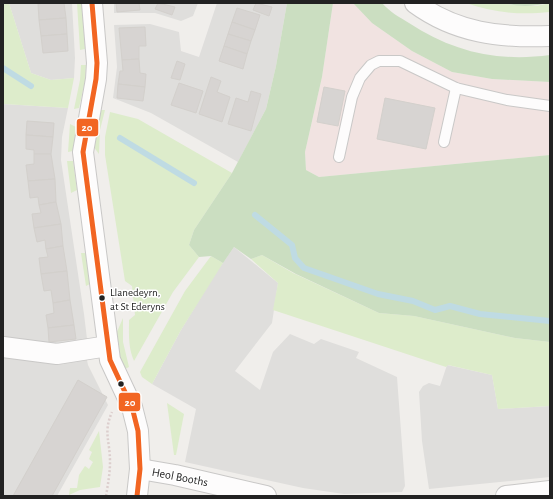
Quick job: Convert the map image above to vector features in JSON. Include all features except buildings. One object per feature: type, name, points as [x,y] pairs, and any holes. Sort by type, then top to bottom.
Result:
[{"type":"street","points":[[92,3],[97,63],[95,91],[84,138],[83,152],[112,367],[132,406],[140,444],[140,469],[137,496]]},
{"type":"street","points":[[415,3],[453,24],[492,35],[512,37],[550,36]]},
{"type":"street","points":[[3,347],[57,354],[108,346]]},
{"type":"street","name":"Heol Booths","points":[[140,469],[175,475],[266,496]]},
{"type":"street","points":[[506,496],[550,491]]},
{"type":"lane","points":[[339,156],[352,98],[360,78],[371,65],[379,61],[400,61],[456,88],[507,100],[550,106]]},
{"type":"lane","points":[[444,142],[456,88]]},
{"type":"path","points":[[106,496],[110,474],[106,426],[115,406]]},
{"type":"shaded area","points":[[9,3],[72,3],[75,58],[74,78],[51,80],[31,73]]},
{"type":"shaded area","points":[[114,3],[198,3],[193,16],[181,21],[155,13],[114,13]]},
{"type":"shaded area","points":[[217,3],[287,3],[276,66],[266,109],[238,162],[151,113],[113,98],[117,67],[114,25],[150,24],[179,32],[181,51],[199,57]]},
{"type":"shaded area","points":[[333,3],[353,3],[372,23],[412,51],[452,72],[492,79],[550,82],[550,155],[319,177],[306,170],[305,152],[322,77]]},
{"type":"shaded area","points":[[3,104],[68,108],[62,137],[61,160],[84,314],[87,339],[84,341],[53,344],[3,337]]},
{"type":"shaded area","points":[[234,247],[278,283],[272,323],[235,371],[260,390],[273,352],[290,334],[314,344],[321,339],[359,352],[356,358],[397,377],[405,486],[402,492],[344,494],[303,488],[185,462],[196,409],[152,384],[181,330],[215,274]]},
{"type":"shaded area","points":[[3,357],[51,364],[87,360],[88,365],[108,405],[57,496],[3,496]]},
{"type":"shaded area","points":[[447,365],[492,375],[498,409],[550,406],[550,477],[429,489],[422,441],[419,392],[423,386],[429,383],[440,386]]},
{"type":"green space","points":[[3,3],[9,3],[31,73],[51,80],[74,78],[68,108],[4,104],[3,119]]},
{"type":"green space","points":[[77,3],[82,4],[85,49],[80,50]]},
{"type":"green space","points":[[287,3],[333,3],[322,77],[305,152],[306,170],[319,177],[550,155],[550,342],[515,338],[414,316],[379,313],[296,274],[262,255],[251,259],[234,247],[223,263],[211,256],[199,257],[189,245],[194,230],[232,173],[266,109],[276,66]]},
{"type":"green space","points":[[353,3],[382,3],[395,14],[426,33],[459,48],[494,56],[531,57],[550,55],[550,82],[492,79],[452,72],[412,51],[372,23]]},
{"type":"green space","points":[[466,3],[504,3],[512,5],[536,6],[550,3],[550,12],[528,13],[497,11]]},
{"type":"green space","points":[[504,3],[547,3],[526,6]]},
{"type":"green space","points":[[81,65],[86,65],[85,81],[79,108],[74,109],[80,80]]},
{"type":"green space","points":[[98,110],[105,110],[100,130],[99,154],[93,146]]},
{"type":"green space","points":[[110,112],[138,119],[232,173],[194,230],[189,245],[199,257],[173,292],[134,361],[129,336],[129,320],[135,315],[132,286],[125,281],[105,155],[105,137]]},
{"type":"green space","points":[[70,124],[76,127],[73,151],[68,152]]},
{"type":"green space","points":[[67,161],[73,161],[77,190],[71,193]]},
{"type":"green space","points":[[81,253],[87,253],[92,283],[86,286]]},
{"type":"green space","points":[[262,255],[293,273],[379,313],[414,316],[515,338],[550,342],[550,406],[498,409],[492,375],[448,365],[446,367],[273,310],[278,283],[251,259]]},
{"type":"green space","points":[[211,256],[223,263],[181,330],[152,384],[142,377],[140,372],[185,291]]},
{"type":"green space","points":[[123,318],[123,342],[129,367],[123,370],[120,361],[116,334]]},
{"type":"green space","points":[[167,403],[184,414],[176,455],[174,455]]},
{"type":"green space","points":[[99,431],[103,467],[100,487],[80,490],[69,495],[70,488],[77,488],[79,475],[85,466],[89,469],[93,462],[89,459],[92,452],[89,450]]},
{"type":"waterway","points":[[3,68],[31,86]]},
{"type":"waterway","points":[[120,138],[194,183]]},
{"type":"waterway","points":[[255,215],[292,245],[295,258],[304,268],[378,294],[413,301],[435,310],[450,306],[480,314],[550,321]]},
{"type":"transit line","name":"20","points":[[92,3],[97,63],[96,79],[83,152],[110,360],[132,407],[138,431],[140,469],[137,496]]},
{"type":"place","name":"Llanedeyrn, at St Ederyns","points":[[102,298]]}]
